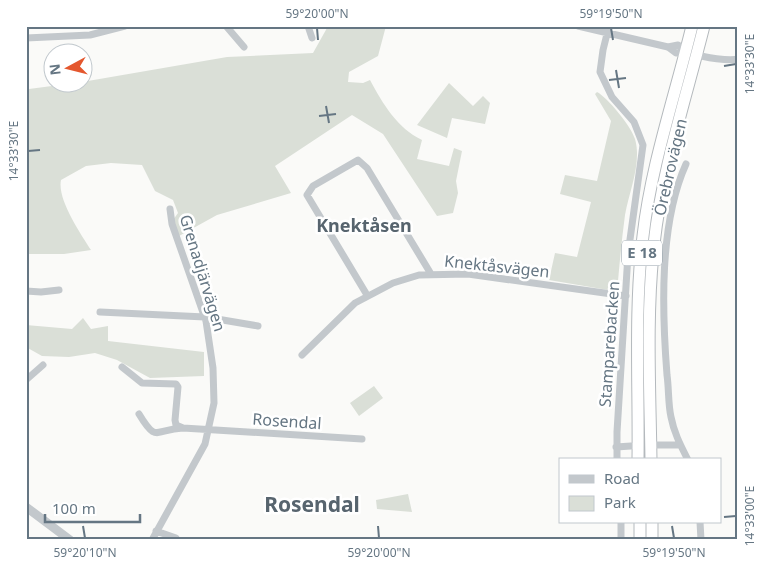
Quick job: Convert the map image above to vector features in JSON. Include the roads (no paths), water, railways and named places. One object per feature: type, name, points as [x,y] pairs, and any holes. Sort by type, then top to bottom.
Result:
[{"type":"highway","name":"Örebrovägen","points":[[651,458],[650,378],[654,246],[664,185],[692,53],[692,26]]},
{"type":"highway","name":"Örebrovägen","points":[[638,458],[639,300],[643,238],[652,184],[692,53],[704,26]]},
{"type":"highway","points":[[640,524],[640,540]]},
{"type":"highway","points":[[652,524],[652,540]]},
{"type":"street","points":[[26,38],[90,35],[125,26]]},
{"type":"street","points":[[226,26],[244,47]]},
{"type":"street","points":[[308,26],[312,38]]},
{"type":"street","points":[[578,26],[609,30],[668,47],[678,45],[706,58],[738,59]]},
{"type":"street","name":"Stamparebacken","points":[[609,30],[601,61],[602,78],[612,97],[634,122],[644,145],[628,254],[617,458]]},
{"type":"street","points":[[367,295],[307,195],[313,186],[358,160],[367,168],[431,274]]},
{"type":"street","points":[[686,164],[680,176],[670,225],[664,299],[669,402],[674,428],[680,446],[687,458]]},
{"type":"street","name":"Grenadjärvägen","points":[[152,540],[199,457],[210,430],[214,390],[205,317],[172,224],[170,209]]},
{"type":"street","name":"Knektåsvägen","points":[[302,355],[345,311],[367,295],[406,278],[431,274],[468,274],[626,296]]},
{"type":"street","points":[[26,291],[59,290]]},
{"type":"street","points":[[100,312],[205,317],[258,326]]},
{"type":"street","points":[[26,380],[43,365]]},
{"type":"street","points":[[122,367],[142,383],[176,384],[178,387],[175,420],[176,425],[183,428]]},
{"type":"street","name":"Rosendal","points":[[140,414],[152,432],[161,433],[183,428],[362,439]]},
{"type":"street","points":[[616,447],[631,446]]},
{"type":"street","points":[[656,446],[680,446]]},
{"type":"street","points":[[26,507],[70,540]]},
{"type":"street","points":[[621,524],[621,540]]},
{"type":"street","points":[[700,524],[701,540]]},
{"type":"street","points":[[156,531],[176,538]]},
{"type":"district","name":"Knektåsen","points":[[364,226]]},
{"type":"district","name":"Rosendal","points":[[312,505]]}]
